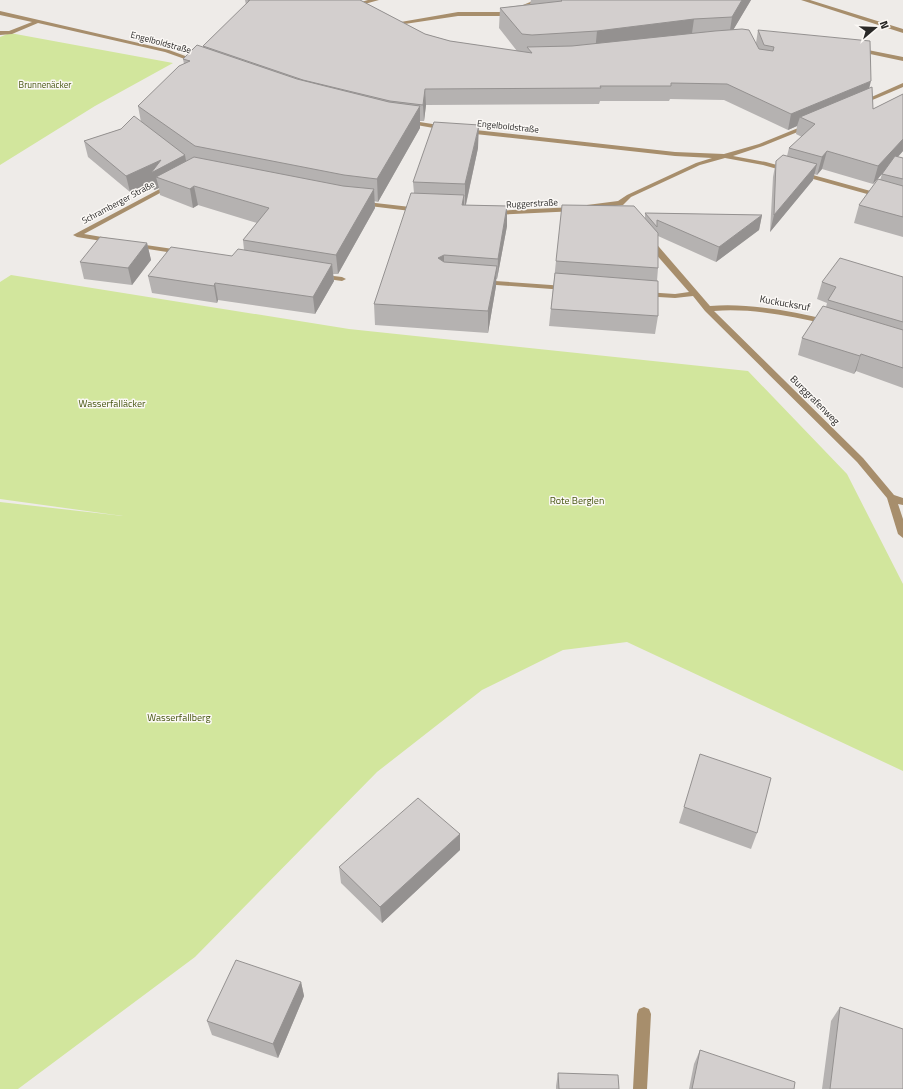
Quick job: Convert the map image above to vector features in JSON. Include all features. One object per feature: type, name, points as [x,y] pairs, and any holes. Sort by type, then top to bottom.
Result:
[{"type":"street","points":[[354,0],[372,9]]},
{"type":"street","points":[[361,4],[376,0]]},
{"type":"street","points":[[398,23],[458,14],[507,14],[539,0]]},
{"type":"street","points":[[804,0],[903,31]]},
{"type":"street","name":"Engelboldstraße","points":[[0,13],[167,51],[205,64]]},
{"type":"street","points":[[392,19],[411,30]]},
{"type":"street","points":[[0,37],[39,21]]},
{"type":"street","points":[[0,33],[10,33]]},
{"type":"street","points":[[853,49],[903,59]]},
{"type":"street","points":[[853,106],[903,85]]},
{"type":"street","points":[[398,121],[452,129]]},
{"type":"street","name":"Ruggerstraße","points":[[486,213],[570,210],[621,206],[629,196],[698,164],[761,145],[818,121]]},
{"type":"street","name":"Engelboldstraße","points":[[459,130],[676,154],[724,156],[764,164],[903,202]]},
{"type":"street","name":"Schramberger Straße","points":[[182,179],[77,235],[186,253]]},
{"type":"street","points":[[352,202],[425,210]]},
{"type":"street","name":"Burggrafenweg","points":[[647,238],[708,309],[860,460],[891,497],[903,534]]},
{"type":"street","points":[[311,274],[342,279]]},
{"type":"street","points":[[475,282],[571,289]]},
{"type":"street","points":[[635,294],[675,296],[694,294]]},
{"type":"street","name":"Kuckucksruf","points":[[708,309],[725,307],[750,308],[790,314],[835,324]]},
{"type":"street","points":[[891,497],[903,502]]},
{"type":"street","points":[[640,1089],[644,1014]]},
{"type":"green space","name":"Brunnenäcker","points":[[10,33],[173,63],[95,106],[0,165],[0,37]]},
{"type":"green space","points":[[11,275],[349,329],[748,371],[847,474],[903,584],[903,771],[627,642],[563,650],[482,690],[377,772],[195,957],[18,1089],[0,1089],[0,502],[123,516],[0,499],[0,282]]},
{"type":"building","points":[[250,0],[360,0],[425,34],[450,41],[532,53],[527,47],[572,46],[742,29],[749,30],[759,49],[773,51],[774,47],[764,45],[758,30],[870,41],[871,81],[791,114],[727,84],[671,83],[671,86],[600,86],[601,88],[425,89],[423,105],[390,101],[303,80],[203,46]]},
{"type":"building","points":[[561,0],[742,0],[732,17],[694,19],[597,31],[532,35],[522,34],[500,8],[562,1]]},
{"type":"building","points":[[197,45],[297,79],[389,102],[420,106],[377,179],[344,175],[195,146],[138,106],[179,66],[190,61],[183,59]]},
{"type":"building","points":[[872,87],[873,109],[903,94],[903,139],[878,166],[827,151],[822,157],[789,148],[815,124],[800,117]]},
{"type":"building","points":[[134,116],[185,155],[151,173],[161,160],[126,176],[84,141],[121,129]]},
{"type":"building","points":[[434,122],[479,125],[465,184],[413,182]]},
{"type":"building","points":[[783,155],[817,164],[774,215],[776,161]]},
{"type":"building","points":[[895,156],[903,158],[903,179],[882,174]]},
{"type":"building","points":[[194,157],[343,186],[374,189],[336,255],[243,240],[269,208],[194,186],[190,189],[156,177]]},
{"type":"building","points":[[878,179],[903,186],[903,217],[859,205]]},
{"type":"building","points":[[411,193],[464,195],[462,205],[507,206],[498,259],[444,255],[438,258],[444,262],[497,266],[488,311],[374,304]]},
{"type":"building","points":[[562,205],[634,206],[658,233],[658,268],[556,261]]},
{"type":"building","points":[[645,213],[762,215],[719,247],[657,220],[657,227]]},
{"type":"building","points":[[100,237],[147,243],[128,268],[80,262]]},
{"type":"building","points":[[171,247],[232,256],[238,249],[332,264],[313,297],[215,283],[214,286],[148,276]]},
{"type":"building","points":[[840,258],[903,277],[903,322],[828,300],[836,287],[822,282]]},
{"type":"building","points":[[555,273],[658,281],[658,316],[551,309]]},
{"type":"building","points":[[823,306],[903,330],[903,368],[861,354],[860,356],[802,338]]},
{"type":"building","points":[[700,754],[771,778],[757,833],[684,807]]},
{"type":"building","points":[[418,798],[460,834],[380,907],[339,867]]},
{"type":"building","points":[[236,960],[301,982],[273,1044],[207,1021]]},
{"type":"building","points":[[840,1007],[903,1029],[903,1089],[830,1089]]},
{"type":"building","points":[[700,1050],[795,1082],[794,1089],[692,1089]]},
{"type":"building","points":[[558,1073],[618,1075],[619,1089],[559,1089]]},
{"type":"park label","name":"Wasserfalläcker","points":[[112,403]]},
{"type":"park label","name":"Rote Berglen","points":[[577,500]]},
{"type":"park label","name":"Wasserfallberg","points":[[179,717]]}]
